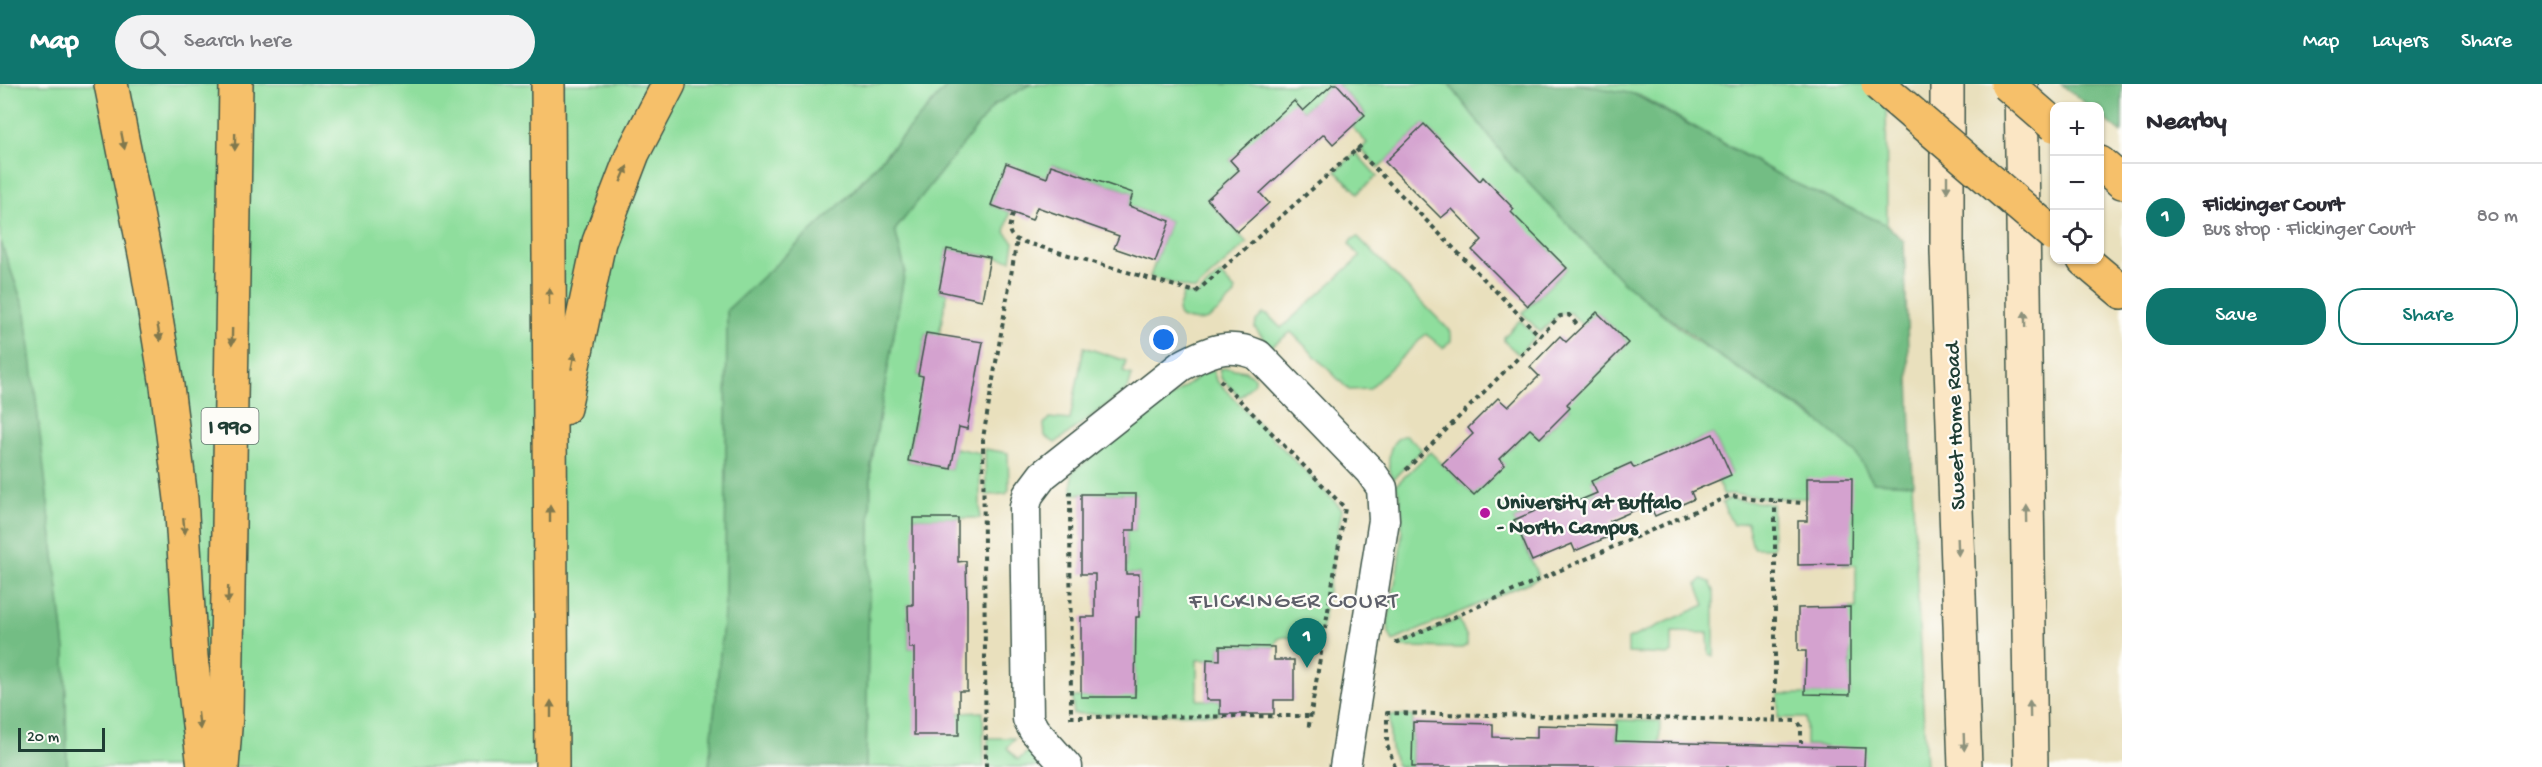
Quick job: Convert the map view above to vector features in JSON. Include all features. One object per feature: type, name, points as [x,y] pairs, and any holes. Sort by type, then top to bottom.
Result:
[{"type":"highway","points":[[111,84],[147,264],[167,386],[181,499],[191,657],[204,767]]},
{"type":"highway","name":"I 990","points":[[222,767],[226,715],[236,84]]},
{"type":"highway","points":[[548,84],[552,767]]},
{"type":"highway","points":[[550,481],[599,242],[633,153],[669,84]]},
{"type":"highway","points":[[1878,84],[2050,231]]},
{"type":"highway","points":[[2007,84],[2050,120]]},
{"type":"highway","points":[[2104,166],[2122,182]]},
{"type":"highway","points":[[2089,264],[2122,292]]},
{"type":"main road","name":"Sweet Home Road","points":[[1947,84],[1947,251],[1965,767]]},
{"type":"main road","points":[[2021,84],[2031,767]]},
{"type":"street","points":[[1067,767],[1028,720],[1025,507],[1028,495],[1035,484],[1070,454],[1181,366],[1203,354],[1223,348],[1242,349],[1258,355],[1370,471],[1382,489],[1384,520],[1345,767]]},
{"type":"path","points":[[1013,214],[1009,229],[1011,236],[1017,240],[1196,292],[1364,142]]},
{"type":"path","points":[[1356,149],[1540,336]]},
{"type":"path","points":[[986,767],[983,438],[1017,240]]},
{"type":"path","points":[[1403,473],[1562,315],[1569,315],[1579,327]]},
{"type":"path","points":[[1219,379],[1345,508],[1308,731]]},
{"type":"path","points":[[1070,454],[1071,717],[1310,716]]},
{"type":"path","points":[[1395,643],[1729,496],[1802,503]]},
{"type":"path","points":[[1775,502],[1775,720]]},
{"type":"path","points":[[1395,767],[1387,745],[1387,713],[1799,721],[1801,743]]},
{"type":"green space","points":[[0,84],[949,84],[836,209],[727,310],[725,605],[709,767],[67,767],[65,650],[25,310],[0,240]]},
{"type":"green space","points":[[949,84],[1031,84],[994,105],[895,230],[905,270],[871,465],[866,767],[709,767],[725,602],[727,310],[850,195]]},
{"type":"green space","points":[[1026,84],[1333,84],[1303,111],[1294,102],[1230,160],[1239,170],[1207,199],[1247,243],[1195,290],[1150,277],[1170,221],[1129,206],[1133,193],[1052,165],[1047,178],[1006,164],[991,205],[1010,212],[1005,232],[1014,242],[1011,260],[947,249],[939,291],[947,293],[939,335],[926,333],[918,375],[931,378],[915,419],[908,461],[951,469],[955,448],[980,453],[980,518],[914,518],[922,605],[908,605],[909,648],[922,648],[959,713],[983,712],[984,767],[866,767],[871,465],[905,270],[895,230],[992,107]]},
{"type":"green space","points":[[1337,84],[1449,84],[1512,166],[1623,282],[1693,339],[1912,483],[1926,767],[1825,767],[1826,746],[1806,745],[1806,718],[1778,718],[1778,694],[1850,694],[1850,652],[1843,608],[1856,608],[1856,565],[1843,565],[1843,521],[1807,478],[1807,498],[1770,498],[1730,494],[1724,496],[1717,481],[1731,474],[1713,434],[1674,451],[1637,476],[1631,464],[1592,480],[1597,493],[1557,510],[1553,503],[1514,520],[1539,578],[1393,641],[1388,623],[1402,534],[1402,516],[1396,485],[1430,452],[1474,495],[1504,465],[1499,459],[1530,429],[1540,438],[1570,408],[1561,399],[1598,373],[1628,343],[1597,312],[1583,326],[1571,313],[1561,313],[1540,332],[1522,313],[1567,268],[1541,242],[1535,249],[1483,178],[1473,187],[1449,150],[1424,124],[1379,168],[1361,149],[1367,143],[1352,127],[1365,114]]},
{"type":"green space","points":[[1449,84],[1577,84],[1634,94],[1790,181],[1887,225],[1904,242],[1913,484],[1873,482],[1855,452],[1813,416],[1716,354],[1623,282],[1511,165]]},
{"type":"green space","points":[[1577,84],[1886,84],[1887,225],[1790,181],[1639,95]]},
{"type":"green space","points":[[2061,84],[2122,84],[2122,133],[2104,118],[2104,102],[2084,102]]},
{"type":"green space","points":[[1356,153],[1377,176],[1358,193],[1336,171]]},
{"type":"green space","points":[[1358,237],[1447,328],[1451,334],[1451,341],[1443,348],[1426,334],[1369,389],[1349,390],[1291,332],[1272,346],[1255,328],[1256,321],[1263,314],[1268,315],[1281,328],[1360,257],[1349,244],[1352,239]]},
{"type":"green space","points":[[0,240],[26,313],[65,650],[67,767],[0,767]]},
{"type":"green space","points":[[1220,274],[1235,290],[1235,295],[1205,320],[1198,321],[1180,317],[1178,310],[1184,292],[1196,296]]},
{"type":"green space","points":[[1520,320],[1536,336],[1518,354],[1504,341],[1504,337]]},
{"type":"green space","points":[[1084,347],[1126,361],[1123,372],[1132,375],[1128,389],[1055,443],[1045,436],[1044,424],[1049,418],[1070,420]]},
{"type":"green space","points":[[1219,369],[1245,371],[1255,377],[1255,382],[1240,397],[1221,378]]},
{"type":"green space","points":[[1213,370],[1216,380],[1342,509],[1317,655],[1289,637],[1278,639],[1274,647],[1220,646],[1220,660],[1197,660],[1197,700],[1220,700],[1220,714],[1073,714],[1073,697],[1135,696],[1135,660],[1126,617],[1139,617],[1139,574],[1126,574],[1126,530],[1135,530],[1135,494],[1072,494],[1072,472],[1202,374]]},
{"type":"green space","points":[[1406,435],[1422,450],[1393,479],[1389,466],[1390,453],[1395,441]]},
{"type":"green space","points":[[985,449],[1008,453],[1009,489],[1006,494],[986,495]]},
{"type":"green space","points":[[1729,499],[1772,504],[1773,548],[1753,548],[1747,522],[1733,525],[1722,503]]},
{"type":"green space","points":[[1702,579],[1710,582],[1714,591],[1714,656],[1709,654],[1708,633],[1672,632],[1672,652],[1668,655],[1628,653],[1628,639],[1705,605],[1697,584]]},
{"type":"green space","points":[[1459,619],[1467,638],[1467,645],[1462,648],[1402,647],[1398,645]]},
{"type":"green space","points":[[1390,715],[1413,716],[1412,767],[1398,767],[1395,761],[1390,742]]},
{"type":"green space","points":[[1617,720],[1660,721],[1659,767],[1616,767]]},
{"type":"green space","points":[[988,738],[1015,738],[1007,748],[1018,760],[1031,749],[1038,760],[1038,767],[988,767]]},
{"type":"building","points":[[1333,84],[1337,84],[1365,115],[1333,144],[1324,134],[1260,193],[1269,203],[1237,232],[1207,199],[1239,170],[1230,160],[1294,101],[1303,111]]},
{"type":"building","points":[[1424,124],[1480,181],[1483,177],[1514,209],[1511,212],[1567,268],[1528,306],[1472,250],[1482,240],[1452,209],[1441,218],[1385,162]]},
{"type":"building","points":[[1006,163],[1047,178],[1051,165],[1133,193],[1129,206],[1170,221],[1155,262],[1114,248],[1119,236],[1037,207],[1032,220],[991,205]]},
{"type":"building","points":[[947,249],[990,257],[982,300],[939,291]]},
{"type":"building","points":[[1597,312],[1628,343],[1567,404],[1570,408],[1540,438],[1530,429],[1499,459],[1505,465],[1474,495],[1442,464],[1473,434],[1468,428],[1498,398],[1508,407],[1539,376],[1530,367],[1560,336],[1566,342]]},
{"type":"building","points":[[926,333],[983,342],[967,429],[959,427],[951,469],[908,461],[923,376],[918,375]]},
{"type":"building","points":[[1713,434],[1731,475],[1691,492],[1694,499],[1655,516],[1649,504],[1610,521],[1615,534],[1575,551],[1572,544],[1532,561],[1514,520],[1554,503],[1557,510],[1597,493],[1591,481],[1631,463],[1634,468]]},
{"type":"building","points":[[1807,478],[1852,478],[1851,564],[1798,565],[1798,521],[1807,521]]},
{"type":"building","points":[[1081,494],[1136,494],[1135,530],[1126,530],[1126,574],[1139,574],[1135,697],[1081,697],[1081,617],[1095,617],[1095,574],[1081,574]]},
{"type":"building","points":[[913,518],[958,518],[958,562],[966,561],[967,605],[967,691],[959,691],[959,735],[914,735],[914,648],[909,648],[908,605],[913,605]]},
{"type":"building","points":[[1850,607],[1850,695],[1805,694],[1806,651],[1798,651],[1798,608]]},
{"type":"building","points":[[1220,646],[1274,647],[1274,660],[1294,660],[1294,700],[1274,700],[1274,714],[1220,714],[1220,700],[1206,700],[1207,659],[1220,660]]},
{"type":"building","points":[[1413,722],[1493,724],[1493,737],[1537,738],[1537,725],[1617,727],[1616,741],[1865,748],[1864,767],[1412,767]]},
{"type":"place","name":"University at Buffalo - North Campus","points":[[1485,513]]},
{"type":"place","name":"Flickinger Court","points":[[1307,668]]},
{"type":"district","name":"FLICKINGER COURT","points":[[1294,599]]}]
